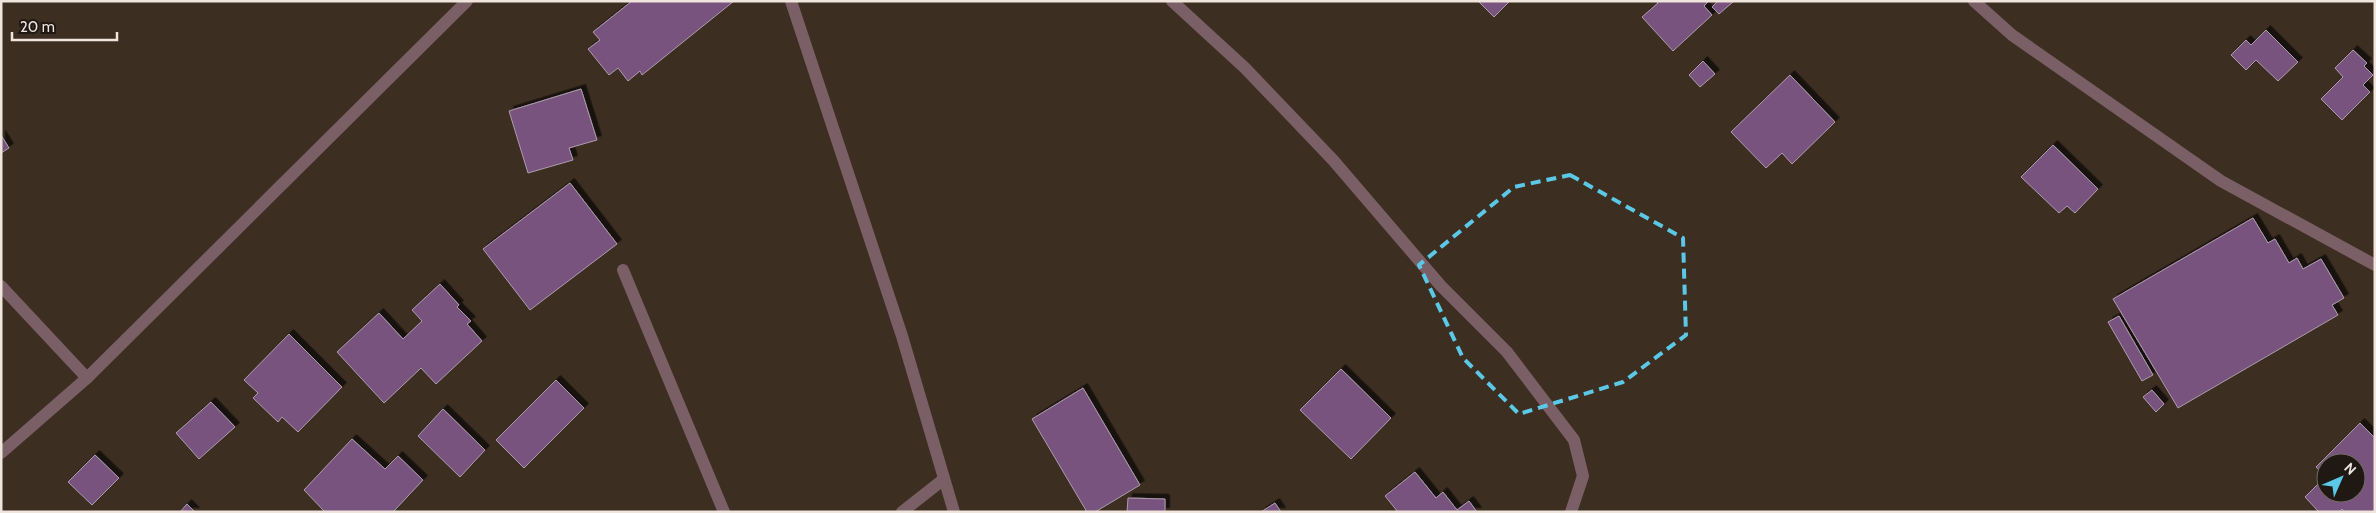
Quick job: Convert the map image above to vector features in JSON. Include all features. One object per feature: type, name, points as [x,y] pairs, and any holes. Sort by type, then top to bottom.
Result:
[{"type":"street","points":[[1,453],[87,378],[467,1]]},
{"type":"street","points":[[791,1],[899,327],[954,512]]},
{"type":"street","points":[[1172,1],[1245,68],[1333,160],[1441,286],[1507,352],[1574,440],[1583,476],[1571,512]]},
{"type":"street","points":[[1974,1],[2012,35],[2221,180],[2375,265]]},
{"type":"street","points":[[623,270],[724,512]]},
{"type":"street","points":[[1,286],[87,378]]},
{"type":"street","points":[[902,512],[944,479]]},
{"type":"highlighted area","points":[[1570,175],[1683,238],[1686,335],[1623,382],[1519,414],[1463,358],[1419,265],[1514,187]]},
{"type":"building","points":[[632,1],[734,1],[642,75],[640,71],[628,81],[618,68],[609,75],[588,49],[600,40],[593,32]]},
{"type":"building","points":[[1478,1],[1510,1],[1494,17]]},
{"type":"building","points":[[1656,1],[1709,1],[1704,6],[1712,15],[1673,51],[1642,17],[1658,3]]},
{"type":"building","points":[[1718,1],[1734,1],[1719,14],[1712,7]]},
{"type":"building","points":[[2266,30],[2298,62],[2278,81],[2256,60],[2246,70],[2231,55],[2246,40],[2251,45]]},
{"type":"building","points":[[2353,50],[2367,63],[2364,66],[2373,75],[2363,85],[2370,92],[2342,120],[2321,99],[2343,77],[2335,68]]},
{"type":"building","points":[[1703,61],[1715,74],[1700,87],[1689,75]]},
{"type":"building","points":[[1790,75],[1835,122],[1792,164],[1782,153],[1766,168],[1731,132]]},
{"type":"building","points":[[581,89],[597,140],[569,148],[573,160],[528,173],[509,111]]},
{"type":"building","points":[[1,135],[9,148],[1,153]]},
{"type":"building","points":[[2053,145],[2098,189],[2075,213],[2067,206],[2059,213],[2021,177]]},
{"type":"building","points":[[570,183],[617,244],[530,310],[483,249]]},
{"type":"building","points":[[2253,218],[2268,243],[2275,239],[2289,263],[2297,258],[2303,269],[2321,259],[2344,298],[2332,305],[2338,315],[2178,408],[2113,299]]},
{"type":"building","points":[[440,284],[459,305],[457,307],[471,321],[467,324],[482,341],[436,384],[421,368],[384,403],[337,352],[379,313],[403,339],[422,321],[412,310]]},
{"type":"building","points":[[2119,316],[2153,375],[2142,381],[2108,322]]},
{"type":"building","points":[[289,334],[342,387],[298,432],[282,417],[278,422],[253,398],[258,393],[244,380]]},
{"type":"building","points":[[1341,369],[1391,418],[1351,459],[1300,410]]},
{"type":"building","points":[[556,380],[584,408],[524,468],[496,440]]},
{"type":"building","points":[[1083,388],[1140,485],[1095,512],[1087,512],[1032,419]]},
{"type":"building","points":[[2152,390],[2164,404],[2156,412],[2143,397]]},
{"type":"building","points":[[211,402],[235,427],[199,459],[176,433]]},
{"type":"building","points":[[443,409],[485,450],[460,477],[418,436]]},
{"type":"building","points":[[2360,423],[2375,438],[2375,512],[2344,512],[2342,509],[2339,512],[2319,512],[2305,497],[2316,486],[2316,503],[2366,503],[2366,453],[2330,453]]},
{"type":"building","points":[[352,439],[385,469],[398,456],[423,480],[393,512],[325,512],[304,490]]},
{"type":"building","points":[[95,455],[119,478],[92,505],[68,482]]},
{"type":"building","points":[[1415,472],[1436,498],[1443,492],[1457,510],[1469,501],[1477,512],[1398,512],[1385,496]]},
{"type":"building","points":[[1128,498],[1165,499],[1165,512],[1127,512]]},
{"type":"building","points":[[1275,503],[1281,512],[1261,512]]},
{"type":"building","points":[[187,504],[195,512],[180,512]]}]
